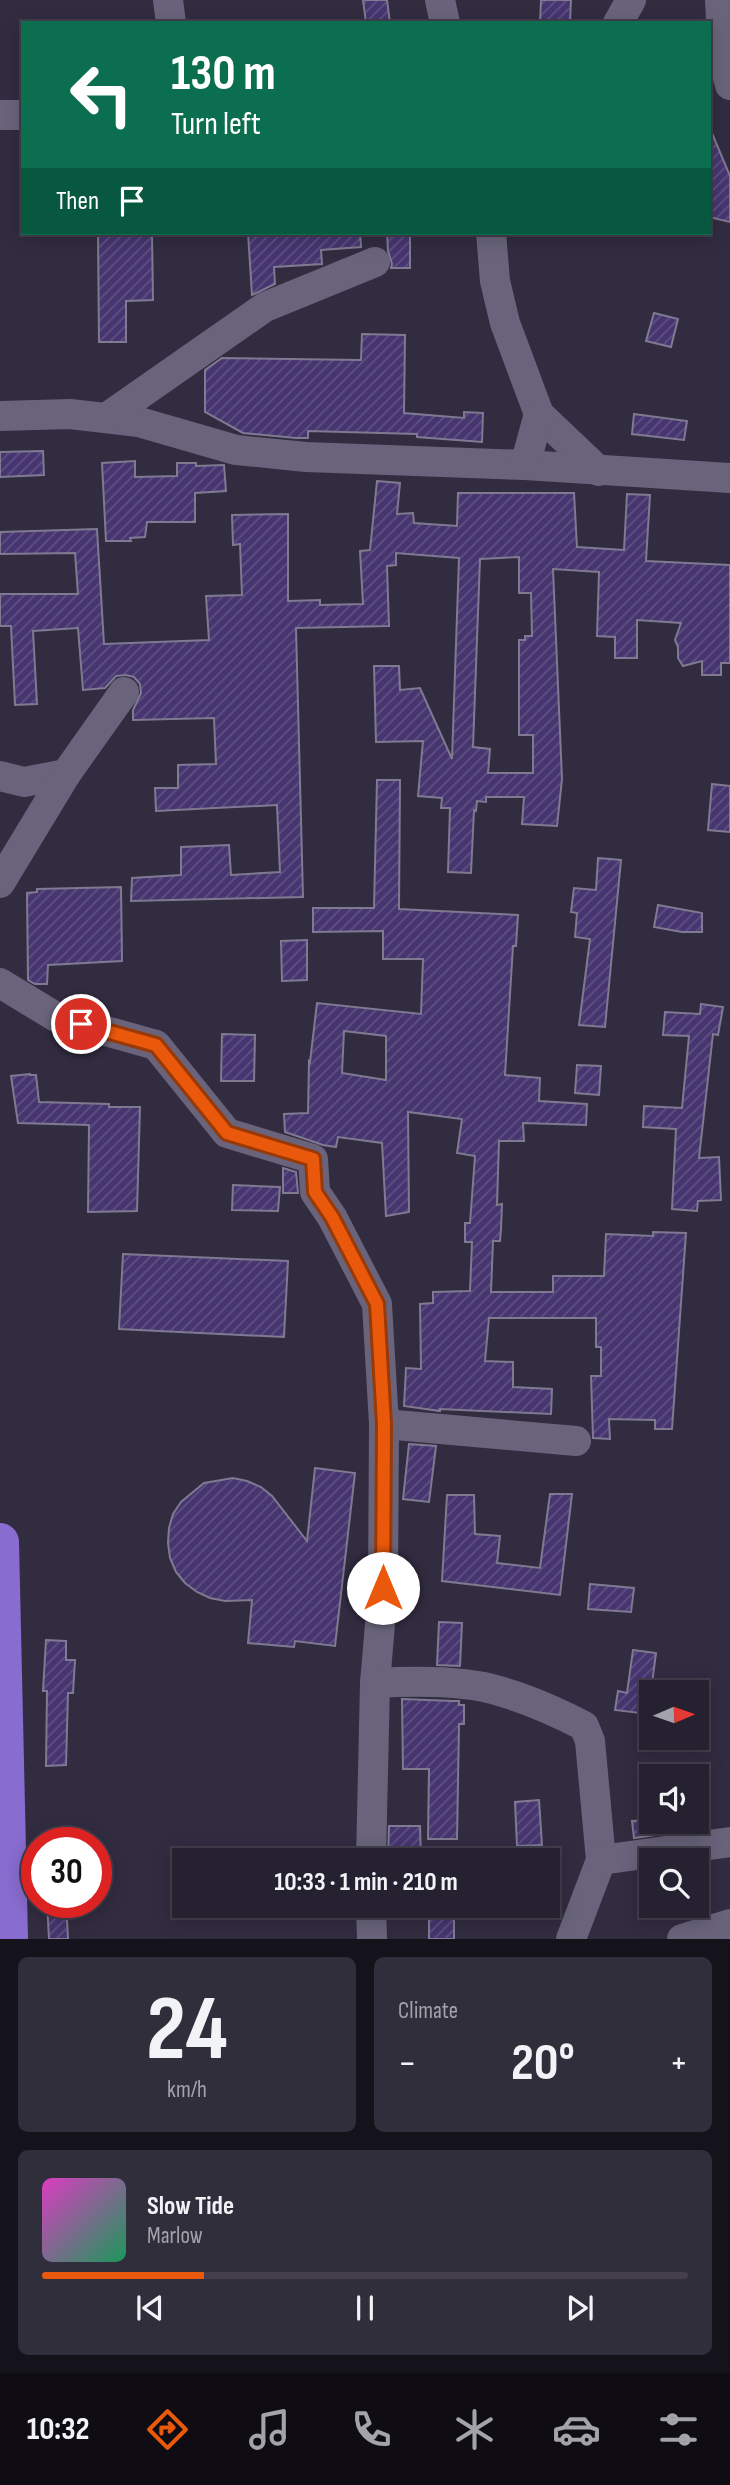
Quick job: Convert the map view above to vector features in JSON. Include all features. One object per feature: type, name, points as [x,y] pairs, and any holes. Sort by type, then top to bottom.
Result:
[{"type":"highway","points":[[0,1542],[9,1939]]},
{"type":"street","points":[[169,0],[171,21]]},
{"type":"street","points":[[440,0],[445,21]]},
{"type":"street","points":[[619,21],[631,0]]},
{"type":"street","points":[[720,0],[723,59],[730,85]]},
{"type":"street","points":[[0,115],[21,115]]},
{"type":"street","points":[[491,235],[495,281],[505,323],[539,414],[599,471]]},
{"type":"street","points":[[106,418],[265,307],[375,262]]},
{"type":"street","points":[[0,416],[70,414],[139,422],[236,450],[306,457],[525,465],[730,478]]},
{"type":"street","points":[[525,465],[539,414]]},
{"type":"street","points":[[0,883],[66,774],[124,692]]},
{"type":"street","points":[[0,776],[23,782],[66,774]]},
{"type":"street","points":[[0,983],[56,1017],[156,1045],[227,1133],[313,1159],[315,1192],[332,1217],[377,1304],[384,1424],[383,1588],[375,1683],[371,1848]]},
{"type":"street","points":[[384,1424],[576,1441]]},
{"type":"street","points":[[375,1683],[436,1682],[497,1690],[561,1714],[584,1726],[590,1741],[601,1860],[571,1939]]},
{"type":"street","points":[[601,1860],[730,1842]]},
{"type":"street","points":[[371,1918],[372,1939]]},
{"type":"street","points":[[682,1939],[730,1924]]},
{"type":"building","points":[[363,0],[387,0],[390,21],[366,21]]},
{"type":"building","points":[[541,0],[571,0],[570,21],[540,21]]},
{"type":"building","points":[[711,131],[730,176],[730,222],[711,217]]},
{"type":"building","points":[[98,235],[152,235],[153,300],[126,301],[126,342],[99,342]]},
{"type":"building","points":[[248,235],[360,235],[361,247],[321,250],[322,264],[274,267],[275,284],[252,295]]},
{"type":"building","points":[[387,235],[410,235],[410,268],[391,268]]},
{"type":"building","points":[[654,313],[678,319],[671,347],[646,341]]},
{"type":"building","points":[[362,334],[405,335],[404,413],[464,418],[464,412],[483,413],[482,442],[417,437],[417,434],[308,431],[308,438],[296,438],[243,433],[205,412],[205,370],[222,358],[361,360]]},
{"type":"building","points":[[634,414],[687,421],[684,440],[632,434]]},
{"type":"building","points":[[43,451],[44,475],[0,477],[0,452]]},
{"type":"building","points":[[135,461],[135,477],[177,476],[177,463],[196,463],[196,466],[224,465],[226,491],[195,493],[195,522],[147,522],[145,537],[130,538],[131,541],[106,541],[102,463]]},
{"type":"building","points":[[377,481],[400,483],[397,514],[413,513],[414,523],[457,526],[458,493],[574,493],[577,547],[624,550],[627,494],[650,495],[646,561],[730,565],[730,663],[721,663],[721,675],[702,675],[702,661],[683,666],[678,658],[675,640],[681,623],[637,620],[637,658],[615,658],[615,637],[597,636],[599,572],[553,569],[562,779],[557,826],[522,824],[524,797],[486,797],[486,802],[477,801],[476,811],[474,810],[471,873],[448,872],[450,808],[441,808],[442,798],[418,796],[423,741],[376,742],[374,666],[399,666],[400,690],[420,688],[452,759],[459,558],[396,553],[396,565],[387,566],[389,626],[296,628],[303,897],[131,901],[132,878],[181,875],[181,847],[229,845],[231,875],[280,872],[277,805],[156,811],[155,788],[178,788],[178,765],[216,764],[214,718],[133,720],[133,710],[141,693],[140,684],[134,677],[126,675],[116,676],[105,688],[83,690],[78,628],[33,631],[37,704],[15,705],[11,626],[0,626],[0,594],[78,594],[75,553],[0,554],[0,532],[97,529],[104,644],[209,640],[206,596],[242,595],[240,544],[233,545],[232,515],[288,514],[288,601],[320,600],[320,605],[363,604],[360,551],[370,550]],"holes":[[[519,557],[519,593],[531,593],[532,636],[519,640],[519,735],[533,735],[533,773],[488,773],[490,749],[473,747],[480,559]]]},
{"type":"building","points":[[377,780],[400,780],[399,909],[518,915],[516,946],[513,946],[505,1075],[540,1078],[539,1101],[587,1104],[586,1125],[523,1123],[524,1141],[499,1141],[497,1205],[502,1204],[501,1229],[500,1241],[493,1241],[491,1292],[553,1292],[553,1276],[604,1276],[606,1234],[653,1236],[653,1232],[686,1233],[672,1429],[655,1429],[655,1420],[609,1419],[610,1439],[593,1438],[591,1376],[601,1376],[601,1347],[596,1347],[596,1318],[489,1318],[485,1361],[513,1362],[513,1387],[552,1389],[551,1414],[440,1411],[404,1406],[406,1368],[421,1369],[420,1304],[433,1303],[433,1292],[470,1291],[472,1242],[465,1242],[465,1223],[470,1223],[475,1156],[457,1153],[462,1119],[408,1112],[409,1212],[386,1216],[382,1143],[338,1137],[336,1147],[285,1132],[284,1114],[308,1113],[309,1061],[317,1003],[421,1014],[423,959],[383,959],[383,931],[313,932],[313,908],[374,908]],"holes":[[[344,1031],[386,1036],[386,1080],[342,1073]]]},
{"type":"building","points":[[712,784],[730,786],[730,832],[708,830]]},
{"type":"building","points":[[598,858],[621,860],[605,1027],[579,1025],[590,939],[575,937],[577,913],[571,912],[574,888],[596,890]]},
{"type":"building","points":[[121,887],[122,961],[48,965],[47,984],[35,984],[28,980],[27,893],[37,892],[37,889]]},
{"type":"building","points":[[658,905],[702,913],[702,932],[654,927]]},
{"type":"building","points":[[307,940],[307,980],[282,981],[281,941]]},
{"type":"building","points":[[701,1004],[723,1007],[718,1035],[713,1034],[699,1158],[719,1157],[721,1200],[698,1201],[697,1211],[672,1209],[676,1129],[643,1127],[644,1106],[682,1108],[689,1036],[663,1035],[665,1012],[700,1014]]},
{"type":"building","points":[[222,1034],[255,1035],[254,1081],[221,1081]]},
{"type":"building","points":[[577,1065],[601,1066],[599,1095],[575,1093]]},
{"type":"building","points":[[36,1075],[39,1102],[140,1107],[137,1211],[88,1212],[89,1125],[18,1123],[11,1076]]},
{"type":"building","points":[[283,1168],[296,1172],[298,1193],[283,1193]]},
{"type":"building","points":[[233,1185],[280,1187],[278,1211],[232,1210]]},
{"type":"building","points":[[123,1254],[288,1261],[284,1337],[119,1329]]},
{"type":"building","points":[[409,1444],[436,1446],[429,1502],[403,1499]]},
{"type":"building","points":[[315,1468],[355,1473],[335,1646],[295,1641],[294,1647],[248,1643],[252,1600],[225,1601],[210,1598],[185,1583],[176,1572],[168,1543],[173,1514],[181,1502],[204,1483],[233,1478],[261,1487],[272,1496],[307,1541]]},
{"type":"building","points":[[550,1494],[572,1494],[560,1595],[442,1581],[447,1495],[474,1495],[475,1534],[500,1536],[497,1563],[540,1568]]},
{"type":"building","points":[[590,1584],[634,1588],[631,1612],[588,1609]]},
{"type":"building","points":[[439,1622],[462,1623],[460,1666],[437,1665]]},
{"type":"building","points":[[46,1640],[66,1641],[66,1660],[75,1660],[73,1693],[68,1693],[66,1765],[46,1766],[47,1691],[43,1691]]},
{"type":"building","points":[[633,1650],[656,1653],[652,1680],[639,1680],[639,1713],[615,1710],[618,1691],[627,1693]]},
{"type":"building","points":[[402,1699],[459,1701],[459,1705],[464,1705],[464,1724],[459,1724],[457,1839],[428,1839],[429,1769],[403,1769]]},
{"type":"building","points":[[539,1800],[542,1845],[517,1846],[515,1802]]},
{"type":"building","points":[[632,1821],[639,1821],[639,1834],[663,1834],[634,1838]]},
{"type":"building","points":[[389,1826],[420,1826],[421,1848],[388,1848]]},
{"type":"building","points":[[48,1918],[67,1918],[68,1939],[49,1939]]},
{"type":"building","points":[[429,1918],[454,1918],[454,1939],[429,1939]]},
{"type":"route","points":[[81,1024],[156,1045],[227,1133],[313,1159],[315,1192],[332,1217],[377,1304],[384,1424],[383,1588]]}]
